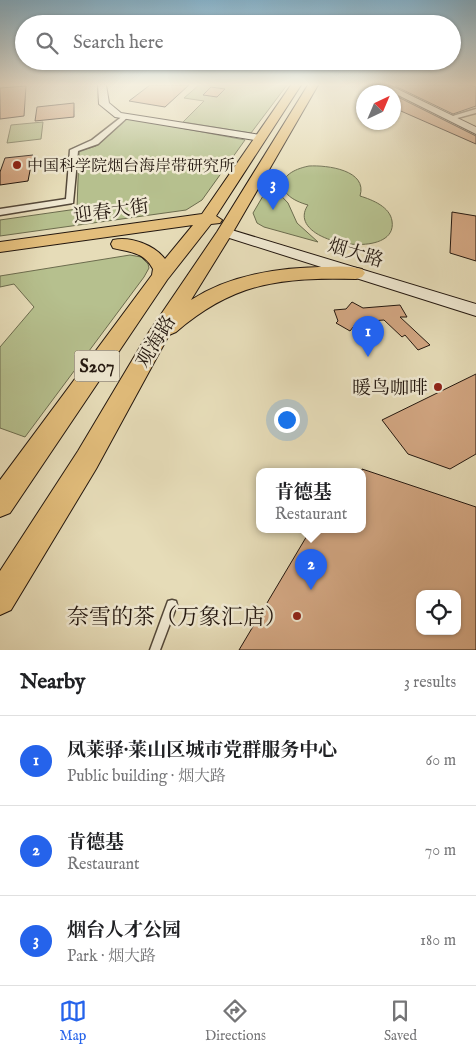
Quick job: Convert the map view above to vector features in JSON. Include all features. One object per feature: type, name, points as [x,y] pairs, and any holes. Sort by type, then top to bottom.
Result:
[{"type":"main road","name":"观海路","points":[[0,503],[161,276],[202,225],[275,115]]},
{"type":"main road","name":"观海路","points":[[0,599],[87,460],[156,338],[295,115]]},
{"type":"main road","name":"迎春大街","points":[[0,261],[119,244],[202,225]]},
{"type":"main road","name":"迎春大街","points":[[0,247],[202,225],[226,228]]},
{"type":"main road","points":[[119,244],[134,246],[151,253],[162,269],[161,276]]},
{"type":"main road","points":[[156,338],[189,311],[210,297],[234,288],[291,274],[356,273]]},
{"type":"street","points":[[445,115],[476,132]]},
{"type":"street","points":[[450,118],[460,115]]},
{"type":"street","points":[[0,212],[70,201],[74,150],[95,142],[126,116],[260,138]]},
{"type":"street","name":"烟大路","points":[[226,228],[356,273],[476,310]]},
{"type":"street","name":"烟大路","points":[[226,228],[476,300]]},
{"type":"lane","points":[[155,650],[172,605]]},
{"type":"green space","points":[[190,115],[264,115],[251,133],[183,122]]},
{"type":"green space","name":"中国科学院烟台海岸带研究所","points":[[127,118],[245,140],[202,200],[186,210],[0,236],[0,220],[77,209],[79,151],[96,146]]},
{"type":"green space","points":[[43,122],[41,139],[7,143],[11,125]]},
{"type":"green space","points":[[309,166],[335,168],[352,175],[358,180],[361,187],[360,196],[375,202],[391,216],[392,221],[389,234],[378,242],[362,244],[343,243],[325,238],[311,229],[304,218],[308,205],[289,196],[283,185],[289,174]]},
{"type":"green space","points":[[270,184],[288,203],[297,223],[318,242],[264,227],[257,223],[253,213]]},
{"type":"green space","points":[[130,255],[141,257],[148,264],[149,268],[144,277],[25,437],[0,428],[0,347],[34,307],[14,284],[0,287],[0,276]]},
{"type":"building","points":[[0,115],[24,115],[24,116],[0,119]]},
{"type":"building","points":[[36,115],[74,115],[74,117],[35,121]]},
{"type":"building","points":[[411,115],[435,115],[476,136],[476,144]]},
{"type":"building","name":"中国科学院烟台海岸带研究所","points":[[33,155],[28,181],[0,185],[0,172],[5,158]]},
{"type":"building","points":[[452,212],[476,216],[476,261],[450,253]]},
{"type":"building","points":[[352,302],[363,308],[400,305],[407,317],[400,317],[430,345],[418,350],[405,335],[402,337],[384,320],[357,322],[350,331],[336,323],[338,321],[334,310],[346,309]]},
{"type":"building","points":[[476,374],[476,454],[450,469],[408,454],[382,420]]},
{"type":"building","points":[[366,470],[476,507],[476,650],[239,650],[309,533],[366,533]]},
{"type":"place","name":"中国科学院烟台海岸带研究所","points":[[17,165]]},
{"type":"place","name":"烟台人才公园","points":[[273,210]]},
{"type":"place","name":"凤莱驿·莱山区城市党群服务中心","points":[[368,357]]},
{"type":"place","name":"暖鸟咖啡","points":[[438,387]]},
{"type":"place","name":"肯德基","points":[[311,590]]},
{"type":"place","name":"奈雪的茶（万象汇店）","points":[[297,616]]}]
